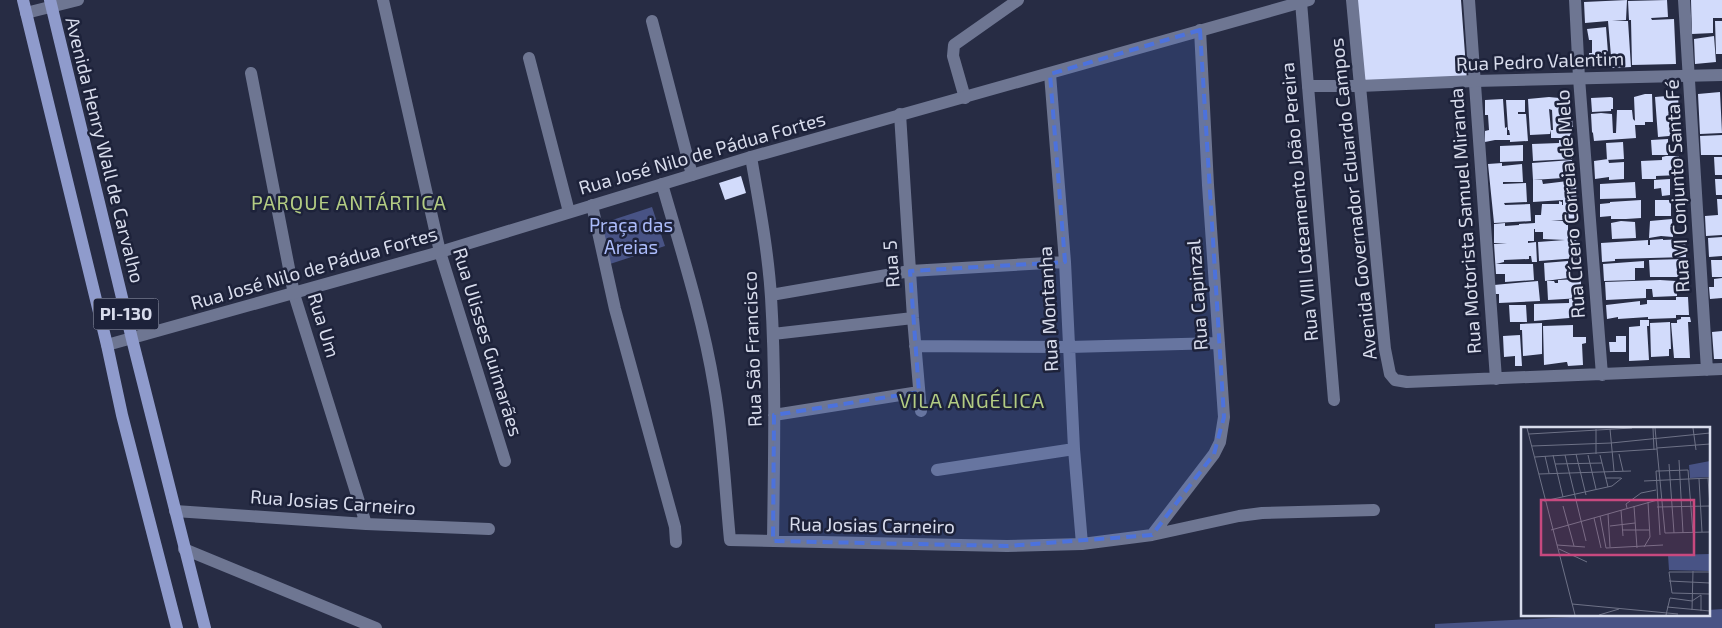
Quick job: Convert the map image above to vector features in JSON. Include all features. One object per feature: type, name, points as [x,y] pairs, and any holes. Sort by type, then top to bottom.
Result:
[{"type":"main road","name":"Avenida Henry Wall de Carvalho","points":[[51,3],[174,511],[205,628]]},
{"type":"main road","name":"PI-130","points":[[24,6],[122,415],[178,628]]},
{"type":"street","points":[[24,6],[78,0]]},
{"type":"street","name":"Rua Ulisses Guimarães","points":[[383,0],[440,252],[505,461]]},
{"type":"street","points":[[965,98],[953,56],[954,45],[1018,0]]},
{"type":"street","name":"Avenida Governador Eduardo Campos","points":[[1352,0],[1385,348],[1390,374],[1396,381],[1407,382],[1496,379]]},
{"type":"street","name":"Rua Motorista Samuel Miranda","points":[[1469,0],[1496,379]]},
{"type":"street","name":"Rua Cícero Correia de Melo","points":[[1575,0],[1579,78],[1602,375]]},
{"type":"street","name":"Rua VI Conjunto Santa Fé","points":[[1684,0],[1706,370]]},
{"type":"street","name":"Rua José Nilo de Pádua Fortes","points":[[107,346],[440,252],[751,157],[900,114],[965,98],[1303,1]]},
{"type":"street","name":"Rua VIII Loteamento João Pereira","points":[[1303,1],[1308,86],[1334,400]]},
{"type":"street","points":[[652,21],[692,175]]},
{"type":"street","name":"Rua Capinzal","points":[[1152,535],[1214,454],[1220,442],[1224,417],[1208,185],[1200,30]]},
{"type":"street","points":[[529,58],[568,212]]},
{"type":"street","name":"Rua Um","points":[[250,73],[294,294],[366,524]]},
{"type":"street","name":"Rua Montanha","points":[[1050,74],[1065,262],[1074,449],[1082,544]]},
{"type":"street","name":"Rua Pedro Valentim","points":[[1308,86],[1360,86],[1722,74]]},
{"type":"street","name":"Rua 5","points":[[900,114],[921,411]]},
{"type":"street","name":"Rua São Francisco","points":[[751,157],[771,295],[774,415],[773,541]]},
{"type":"street","name":"Rua Josias Carneiro","points":[[662,184],[687,270],[714,385],[730,540],[1007,546],[1082,544],[1152,535],[1239,516],[1262,513],[1374,510]]},
{"type":"street","points":[[592,205],[615,309],[676,527],[676,542]]},
{"type":"street","points":[[771,295],[910,271],[1065,262]]},
{"type":"street","points":[[772,334],[913,318]]},
{"type":"street","points":[[915,346],[1069,347],[1220,343]]},
{"type":"street","points":[[1496,379],[1722,369]]},
{"type":"street","points":[[774,415],[919,392]]},
{"type":"street","points":[[937,470],[1074,449]]},
{"type":"street","name":"Rua Josias Carneiro","points":[[174,511],[366,524],[488,529]]},
{"type":"street","points":[[184,549],[376,628]]},
{"type":"highlighted area","points":[[1200,30],[1224,417],[1214,454],[1152,535],[1007,546],[773,541],[774,415],[919,392],[910,271],[1065,262],[1050,74]]},
{"type":"green space","name":"Praça das Areias","points":[[652,207],[665,246],[610,264],[597,225]]},
{"type":"green space","points":[[1722,609],[1722,628],[1435,628],[1435,624],[1589,616],[1710,616],[1710,610]]},
{"type":"building","points":[[1356,0],[1461,0],[1467,81],[1360,86]]},
{"type":"building","points":[[1627,0],[1626,20],[1612,21],[1628,21],[1631,67],[1612,68],[1608,21],[1585,23],[1584,2]]},
{"type":"building","points":[[1667,0],[1668,17],[1651,18],[1652,20],[1674,19],[1676,64],[1632,65],[1631,20],[1629,20],[1628,1]]},
{"type":"building","points":[[1691,0],[1722,0],[1722,18],[1713,18],[1713,33],[1692,34]]},
{"type":"building","points":[[1715,21],[1722,21],[1722,54],[1716,54]]},
{"type":"building","points":[[1606,27],[1608,53],[1601,53],[1601,66],[1590,67],[1589,53],[1592,53],[1592,40],[1589,40],[1587,29]]},
{"type":"building","points":[[1714,36],[1716,62],[1695,64],[1694,39]]},
{"type":"building","points":[[1720,92],[1722,133],[1700,134],[1698,94]]},
{"type":"building","points":[[1652,94],[1653,122],[1645,122],[1645,125],[1635,125],[1636,138],[1594,141],[1591,114],[1612,114],[1613,133],[1616,133],[1617,110],[1632,110],[1635,121],[1634,97]]},
{"type":"building","points":[[1678,95],[1680,135],[1658,137],[1655,97]]},
{"type":"building","points":[[1549,97],[1570,99],[1571,109],[1567,109],[1567,117],[1572,117],[1573,131],[1570,138],[1551,138],[1551,130],[1550,134],[1530,135],[1528,99]],"holes":[[[1549,109],[1552,110],[1553,130],[1551,130]]]},
{"type":"building","points":[[1591,98],[1613,98],[1613,109],[1611,111],[1592,112]]},
{"type":"building","points":[[1503,99],[1507,135],[1510,135],[1506,100],[1525,100],[1525,112],[1518,112],[1518,114],[1526,114],[1528,141],[1510,142],[1510,140],[1495,140],[1485,142],[1485,131],[1489,130],[1488,115],[1485,115],[1485,100]]},
{"type":"building","points":[[1722,135],[1722,155],[1701,155],[1700,136]]},
{"type":"building","points":[[1668,139],[1668,155],[1652,155],[1651,140]]},
{"type":"building","points":[[1559,140],[1572,140],[1572,159],[1533,161],[1532,144],[1559,143]]},
{"type":"building","points":[[1623,142],[1624,159],[1607,160],[1606,143]]},
{"type":"building","points":[[1523,145],[1523,161],[1500,162],[1500,146]]},
{"type":"building","points":[[1679,156],[1679,175],[1656,176],[1656,179],[1642,179],[1641,161],[1662,160],[1662,157]]},
{"type":"building","points":[[1714,157],[1722,157],[1722,175],[1715,175]]},
{"type":"building","points":[[1608,159],[1609,163],[1624,162],[1624,179],[1609,180],[1609,177],[1595,179],[1594,161]]},
{"type":"building","points":[[1572,160],[1573,170],[1563,170],[1563,178],[1533,180],[1532,163]]},
{"type":"building","points":[[1502,163],[1502,166],[1522,164],[1523,182],[1503,182],[1503,184],[1526,183],[1527,202],[1504,203],[1505,205],[1530,204],[1531,221],[1494,223],[1488,164]]},
{"type":"building","points":[[741,176],[746,193],[725,200],[719,183]]},
{"type":"building","points":[[1670,179],[1670,195],[1662,196],[1661,188],[1654,189],[1654,180]]},
{"type":"building","points":[[1715,179],[1722,179],[1722,195],[1716,195]]},
{"type":"building","points":[[1533,180],[1542,180],[1543,184],[1576,180],[1577,219],[1551,221],[1566,221],[1566,225],[1568,225],[1568,238],[1576,238],[1578,258],[1539,261],[1538,242],[1565,240],[1543,239],[1543,232],[1535,232],[1534,229],[1534,241],[1528,241],[1528,243],[1536,242],[1537,262],[1532,262],[1531,256],[1529,256],[1529,259],[1504,260],[1504,262],[1496,264],[1533,264],[1534,280],[1505,282],[1505,274],[1496,274],[1494,244],[1507,243],[1494,243],[1494,224],[1505,223],[1505,226],[1535,223],[1535,215],[1541,215],[1542,204],[1559,204],[1559,201],[1563,205],[1563,200],[1533,202]]},
{"type":"building","points":[[1635,182],[1636,198],[1600,199],[1600,184]]},
{"type":"building","points":[[1717,199],[1722,199],[1722,235],[1706,236],[1705,216],[1718,215]]},
{"type":"building","points":[[1641,200],[1641,218],[1611,219],[1611,216],[1600,217],[1600,204]]},
{"type":"building","points":[[1655,200],[1671,200],[1671,216],[1655,216]]},
{"type":"building","points":[[1672,219],[1673,237],[1649,238],[1650,221]]},
{"type":"building","points":[[1621,221],[1635,222],[1636,238],[1612,239],[1611,223]]},
{"type":"building","points":[[1722,237],[1722,256],[1709,257],[1708,238]]},
{"type":"building","points":[[1685,239],[1686,257],[1615,259],[1615,261],[1602,262],[1601,243],[1648,240],[1648,245],[1650,245],[1650,240]]},
{"type":"building","points":[[1685,259],[1685,277],[1650,277],[1649,260]]},
{"type":"building","points":[[1711,260],[1722,260],[1722,277],[1712,277]]},
{"type":"building","points":[[1568,261],[1568,278],[1545,281],[1544,263]]},
{"type":"building","points":[[1644,261],[1644,268],[1635,268],[1635,280],[1604,281],[1603,264]]},
{"type":"building","points":[[1722,278],[1722,298],[1710,299],[1709,287],[1714,287],[1714,279]]},
{"type":"building","points":[[1581,279],[1581,298],[1548,300],[1547,281],[1558,283],[1558,280]]},
{"type":"building","points":[[1538,281],[1540,301],[1499,303],[1499,294],[1495,294],[1494,285]]},
{"type":"building","points":[[1676,281],[1677,296],[1653,297],[1652,289],[1646,289],[1646,298],[1606,300],[1605,282]]},
{"type":"building","points":[[1676,297],[1688,297],[1689,315],[1676,315],[1676,318],[1618,319],[1618,317],[1607,319],[1606,305],[1640,301],[1640,305],[1647,304],[1647,300],[1676,300]]},
{"type":"building","points":[[1569,299],[1581,299],[1581,317],[1534,321],[1534,304],[1569,303]]},
{"type":"building","points":[[1509,305],[1526,305],[1527,322],[1510,322]]},
{"type":"building","points":[[1681,317],[1690,317],[1691,322],[1688,322],[1690,358],[1674,358],[1671,323],[1677,323],[1677,320],[1681,319]]},
{"type":"building","points":[[1640,320],[1649,320],[1649,326],[1647,326],[1649,360],[1629,361],[1629,327],[1640,326]]},
{"type":"building","points":[[1670,322],[1671,349],[1669,349],[1669,356],[1651,357],[1650,323]]},
{"type":"building","points":[[1542,323],[1542,354],[1523,356],[1520,324]]},
{"type":"building","points":[[1573,325],[1573,337],[1586,337],[1586,343],[1582,344],[1583,365],[1568,366],[1566,362],[1544,365],[1543,326]]},
{"type":"building","points":[[1722,331],[1722,359],[1714,359],[1712,332]]},
{"type":"building","points":[[1520,335],[1522,366],[1515,366],[1515,356],[1504,357],[1503,336]]},
{"type":"building","points":[[1616,336],[1626,336],[1626,352],[1610,352],[1609,342],[1616,342]]},
{"type":"district","name":"PARQUE ANTÁRTICA","points":[[349,203]]},
{"type":"district","name":"VILA ANGÉLICA","points":[[972,401]]}]
